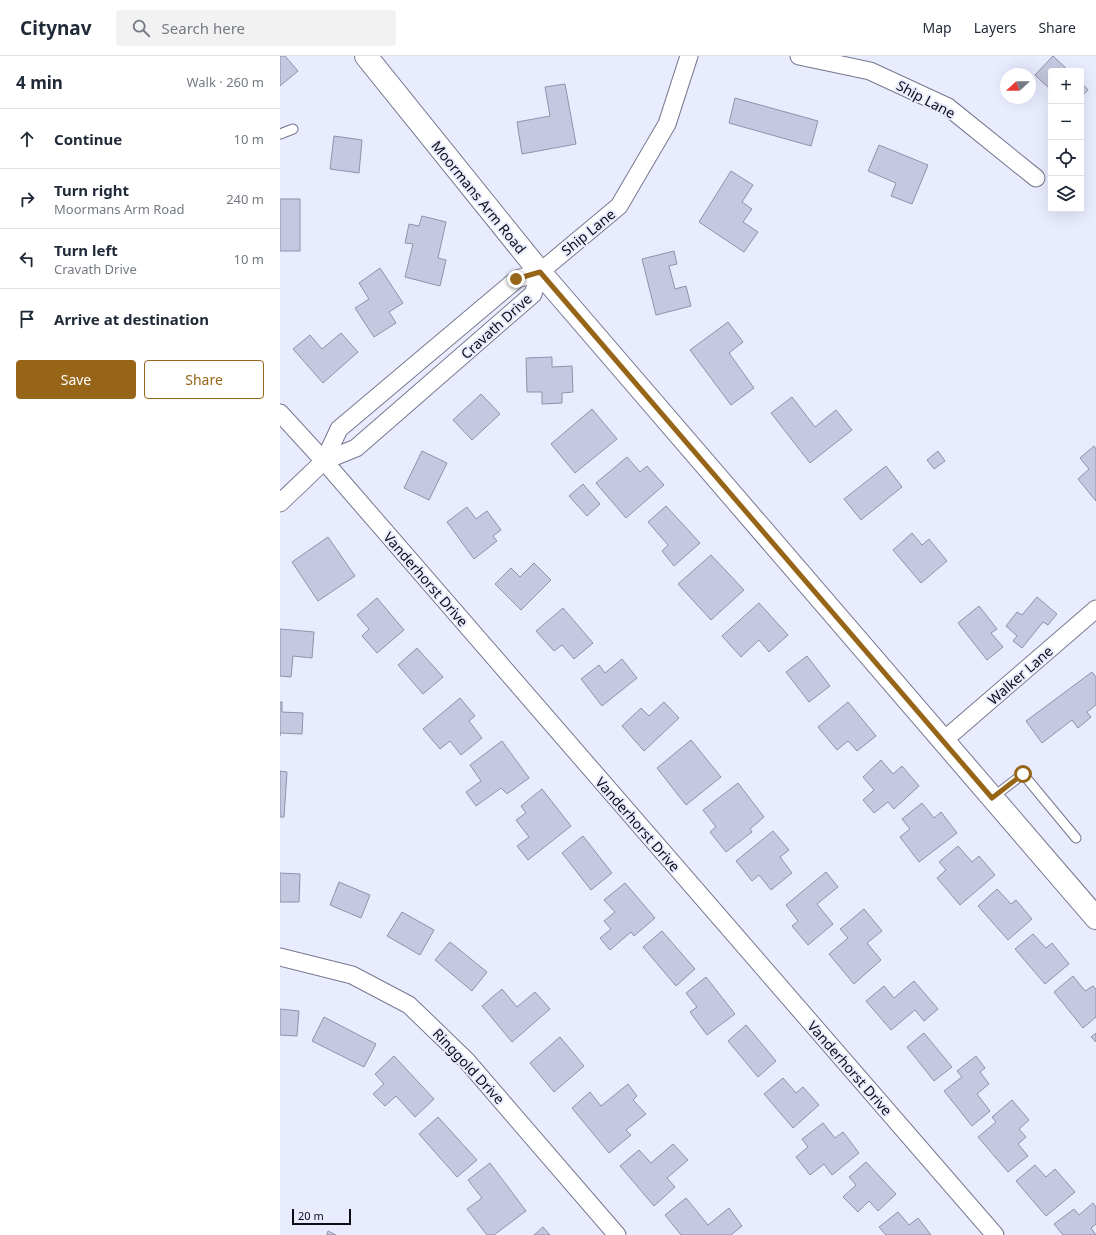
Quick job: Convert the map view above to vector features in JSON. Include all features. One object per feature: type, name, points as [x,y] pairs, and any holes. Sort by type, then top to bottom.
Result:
[{"type":"street","name":"Moormans Arm Road","points":[[366,56],[540,272],[1096,918]]},
{"type":"street","name":"Ship Lane","points":[[540,272],[619,206],[667,124],[689,56]]},
{"type":"street","name":"Ship Lane","points":[[799,56],[870,71],[948,108],[1036,178]]},
{"type":"street","name":"Cravath Drive","points":[[324,461],[338,429],[516,279],[540,272]]},
{"type":"street","name":"Cravath Drive","points":[[280,503],[324,461],[356,448],[528,299],[533,294],[540,272]]},
{"type":"street","name":"Vanderhorst Drive","points":[[280,413],[324,461],[995,1235]]},
{"type":"street","name":"Walker Lane","points":[[943,741],[1096,609]]},
{"type":"street","name":"Ringgold Drive","points":[[280,957],[352,975],[409,1005],[466,1060],[616,1235]]},
{"type":"lane","points":[[280,134],[293,129]]},
{"type":"lane","points":[[992,798],[1023,774],[1076,838]]},
{"type":"building","points":[[280,56],[285,56],[298,71],[280,86]]},
{"type":"building","points":[[1053,56],[1066,68],[1048,68],[1048,87],[1036,76],[1036,74]]},
{"type":"building","points":[[565,84],[576,144],[522,154],[517,122],[550,116],[545,87]]},
{"type":"building","points":[[1084,85],[1088,90],[1084,94]]},
{"type":"building","points":[[735,98],[818,121],[811,146],[729,123]]},
{"type":"building","points":[[334,136],[362,140],[359,173],[330,169]]},
{"type":"building","points":[[879,145],[928,165],[912,204],[891,196],[896,183],[868,171]]},
{"type":"building","points":[[731,171],[753,185],[742,202],[752,209],[743,222],[758,232],[744,252],[699,222]]},
{"type":"building","points":[[280,199],[300,199],[300,251],[280,251]]},
{"type":"building","points":[[422,216],[446,222],[438,258],[446,260],[440,286],[405,277],[413,244],[405,243],[409,224],[419,226]]},
{"type":"building","points":[[674,251],[677,264],[669,266],[675,289],[686,286],[691,306],[656,315],[642,259]]},
{"type":"building","points":[[380,268],[403,303],[389,312],[396,323],[374,337],[355,308],[369,299],[359,283]]},
{"type":"building","points":[[728,322],[743,342],[729,353],[754,388],[731,405],[690,350]]},
{"type":"building","points":[[341,333],[358,352],[323,383],[293,349],[310,335],[322,349]]},
{"type":"building","points":[[552,357],[552,367],[572,366],[573,392],[562,393],[562,403],[542,404],[542,392],[527,392],[526,358]]},
{"type":"building","points":[[481,394],[500,414],[472,440],[453,420]]},
{"type":"building","points":[[792,397],[815,427],[836,410],[852,430],[810,463],[771,413]]},
{"type":"building","points":[[592,409],[617,439],[575,473],[551,444]]},
{"type":"building","points":[[1094,446],[1096,449],[1096,501],[1078,479],[1089,469],[1080,458]]},
{"type":"building","points":[[422,451],[447,463],[429,500],[404,488]]},
{"type":"building","points":[[938,451],[945,461],[934,469],[927,460]]},
{"type":"building","points":[[627,457],[640,472],[647,466],[664,485],[626,518],[596,483]]},
{"type":"building","points":[[886,466],[902,487],[861,520],[844,499]]},
{"type":"building","points":[[583,484],[600,504],[587,516],[569,496]]},
{"type":"building","points":[[666,506],[700,543],[674,566],[662,551],[668,545],[648,522]]},
{"type":"building","points":[[467,507],[476,519],[487,511],[501,530],[493,536],[497,541],[474,559],[447,522]]},
{"type":"building","points":[[912,533],[922,545],[929,539],[947,561],[921,583],[893,550]]},
{"type":"building","points":[[328,537],[355,576],[318,601],[292,562]]},
{"type":"building","points":[[711,555],[744,590],[711,620],[678,584]]},
{"type":"building","points":[[534,563],[551,580],[521,610],[495,584],[511,568],[520,577]]},
{"type":"building","points":[[1037,597],[1057,614],[1048,625],[1043,622],[1022,648],[1013,641],[1017,636],[1006,626],[1017,612],[1022,615]]},
{"type":"building","points":[[377,598],[404,630],[377,653],[362,636],[369,629],[357,615]]},
{"type":"building","points":[[759,603],[788,635],[769,652],[759,640],[741,657],[722,636]]},
{"type":"building","points":[[979,606],[997,629],[991,633],[1003,647],[987,660],[958,623]]},
{"type":"building","points":[[563,608],[593,643],[574,659],[562,645],[554,651],[536,631]]},
{"type":"building","points":[[280,629],[314,632],[312,658],[293,656],[291,677],[280,676]]},
{"type":"building","points":[[417,648],[443,677],[423,694],[398,665]]},
{"type":"building","points":[[807,656],[830,686],[809,702],[786,672]]},
{"type":"building","points":[[622,659],[637,678],[602,706],[581,679],[599,665],[605,673]]},
{"type":"building","points":[[1092,672],[1096,677],[1096,705],[1087,712],[1091,717],[1078,728],[1072,720],[1042,743],[1026,721]]},
{"type":"building","points":[[460,698],[475,716],[469,721],[482,738],[461,755],[450,741],[440,749],[423,729]]},
{"type":"building","points":[[280,702],[282,702],[282,712],[303,713],[302,734],[280,733]]},
{"type":"building","points":[[664,702],[679,718],[644,751],[622,726],[641,708],[649,716]]},
{"type":"building","points":[[848,702],[876,736],[857,751],[848,741],[837,750],[818,727]]},
{"type":"building","points":[[691,740],[721,777],[686,805],[657,768]]},
{"type":"building","points":[[502,741],[529,778],[507,794],[501,788],[476,806],[466,792],[481,781],[470,765]]},
{"type":"building","points":[[881,760],[893,774],[902,766],[919,786],[894,809],[888,802],[874,813],[863,800],[874,790],[863,777]]},
{"type":"building","points":[[280,771],[287,772],[284,817],[280,817]]},
{"type":"building","points":[[738,783],[764,817],[750,829],[752,832],[726,852],[710,832],[716,827],[703,810]]},
{"type":"building","points":[[542,789],[571,826],[528,860],[517,846],[529,837],[516,820],[526,813],[521,806]]},
{"type":"building","points":[[922,803],[934,818],[941,812],[957,833],[919,862],[900,837],[910,829],[902,819]]},
{"type":"building","points":[[773,831],[789,850],[780,857],[792,873],[771,890],[759,875],[752,881],[736,861]]},
{"type":"building","points":[[583,836],[612,873],[591,890],[562,853]]},
{"type":"building","points":[[958,846],[972,862],[979,856],[995,875],[960,905],[937,878],[946,870],[939,862]]},
{"type":"building","points":[[826,872],[838,887],[817,904],[833,924],[808,945],[792,926],[798,921],[786,905]]},
{"type":"building","points":[[280,873],[300,874],[299,902],[280,902]]},
{"type":"building","points":[[339,882],[370,895],[361,918],[330,905]]},
{"type":"building","points":[[625,883],[655,918],[634,936],[631,932],[610,950],[600,938],[611,929],[604,921],[615,912],[604,900]]},
{"type":"building","points":[[997,889],[1011,904],[1016,900],[1032,919],[1008,940],[978,906]]},
{"type":"building","points":[[864,909],[882,931],[867,943],[881,960],[854,984],[829,954],[848,938],[840,929]]},
{"type":"building","points":[[402,912],[434,930],[420,955],[387,936]]},
{"type":"building","points":[[662,931],[695,969],[676,986],[643,947]]},
{"type":"building","points":[[1033,934],[1046,948],[1052,943],[1069,964],[1045,984],[1015,949]]},
{"type":"building","points":[[450,942],[487,972],[472,991],[435,960]]},
{"type":"building","points":[[1073,976],[1085,991],[1093,986],[1096,989],[1096,1017],[1083,1028],[1054,992]]},
{"type":"building","points":[[706,977],[735,1014],[707,1035],[690,1012],[697,1007],[686,993]]},
{"type":"building","points":[[914,981],[938,1009],[924,1021],[915,1010],[891,1030],[866,1001],[884,986],[894,998]]},
{"type":"building","points":[[502,989],[517,1007],[535,992],[550,1009],[512,1042],[482,1006]]},
{"type":"building","points":[[280,1009],[299,1011],[297,1036],[280,1035]]},
{"type":"building","points":[[324,1017],[376,1044],[364,1067],[312,1041]]},
{"type":"building","points":[[746,1025],[776,1061],[758,1077],[728,1041]]},
{"type":"building","points":[[924,1033],[952,1067],[934,1081],[907,1047]]},
{"type":"building","points":[[1096,1033],[1096,1042],[1091,1037]]},
{"type":"building","points":[[560,1037],[584,1066],[554,1092],[530,1063]]},
{"type":"building","points":[[394,1056],[434,1099],[415,1117],[396,1096],[385,1106],[373,1094],[384,1084],[375,1074]]},
{"type":"building","points":[[976,1056],[985,1068],[980,1072],[989,1084],[977,1094],[990,1111],[972,1126],[944,1091],[962,1077],[957,1071]]},
{"type":"building","points":[[783,1078],[796,1093],[803,1087],[819,1105],[793,1128],[764,1094]]},
{"type":"building","points":[[628,1084],[637,1096],[633,1100],[646,1114],[626,1130],[631,1135],[609,1153],[572,1108],[590,1092],[601,1106]]},
{"type":"building","points":[[1012,1100],[1029,1120],[1019,1129],[1026,1137],[1018,1144],[1028,1156],[1008,1172],[978,1137],[996,1122],[992,1117]]},
{"type":"building","points":[[438,1117],[477,1160],[457,1177],[419,1134]]},
{"type":"building","points":[[823,1123],[835,1138],[843,1132],[859,1153],[832,1175],[824,1164],[810,1175],[796,1157],[808,1147],[802,1139]]},
{"type":"building","points":[[673,1144],[688,1160],[667,1178],[675,1187],[654,1206],[620,1166],[639,1150],[651,1163]]},
{"type":"building","points":[[866,1162],[896,1194],[878,1211],[869,1201],[858,1212],[843,1197],[856,1185],[849,1177]]},
{"type":"building","points":[[490,1163],[526,1211],[494,1235],[487,1235],[467,1209],[482,1198],[468,1180]]},
{"type":"building","points":[[1035,1165],[1046,1177],[1055,1169],[1075,1192],[1046,1216],[1016,1181]]},
{"type":"building","points":[[686,1198],[708,1225],[729,1208],[742,1226],[731,1235],[681,1235],[665,1215]]},
{"type":"building","points":[[1093,1203],[1096,1207],[1096,1224],[1091,1228],[1096,1235],[1063,1235],[1054,1224],[1074,1209],[1079,1215]]},
{"type":"building","points":[[898,1212],[909,1225],[918,1218],[931,1235],[886,1235],[879,1227]]},
{"type":"building","points":[[543,1227],[550,1235],[534,1235]]},
{"type":"building","points":[[328,1231],[336,1235],[327,1235]]},
{"type":"route","points":[[516,279],[540,272],[992,798],[1023,774]]}]
